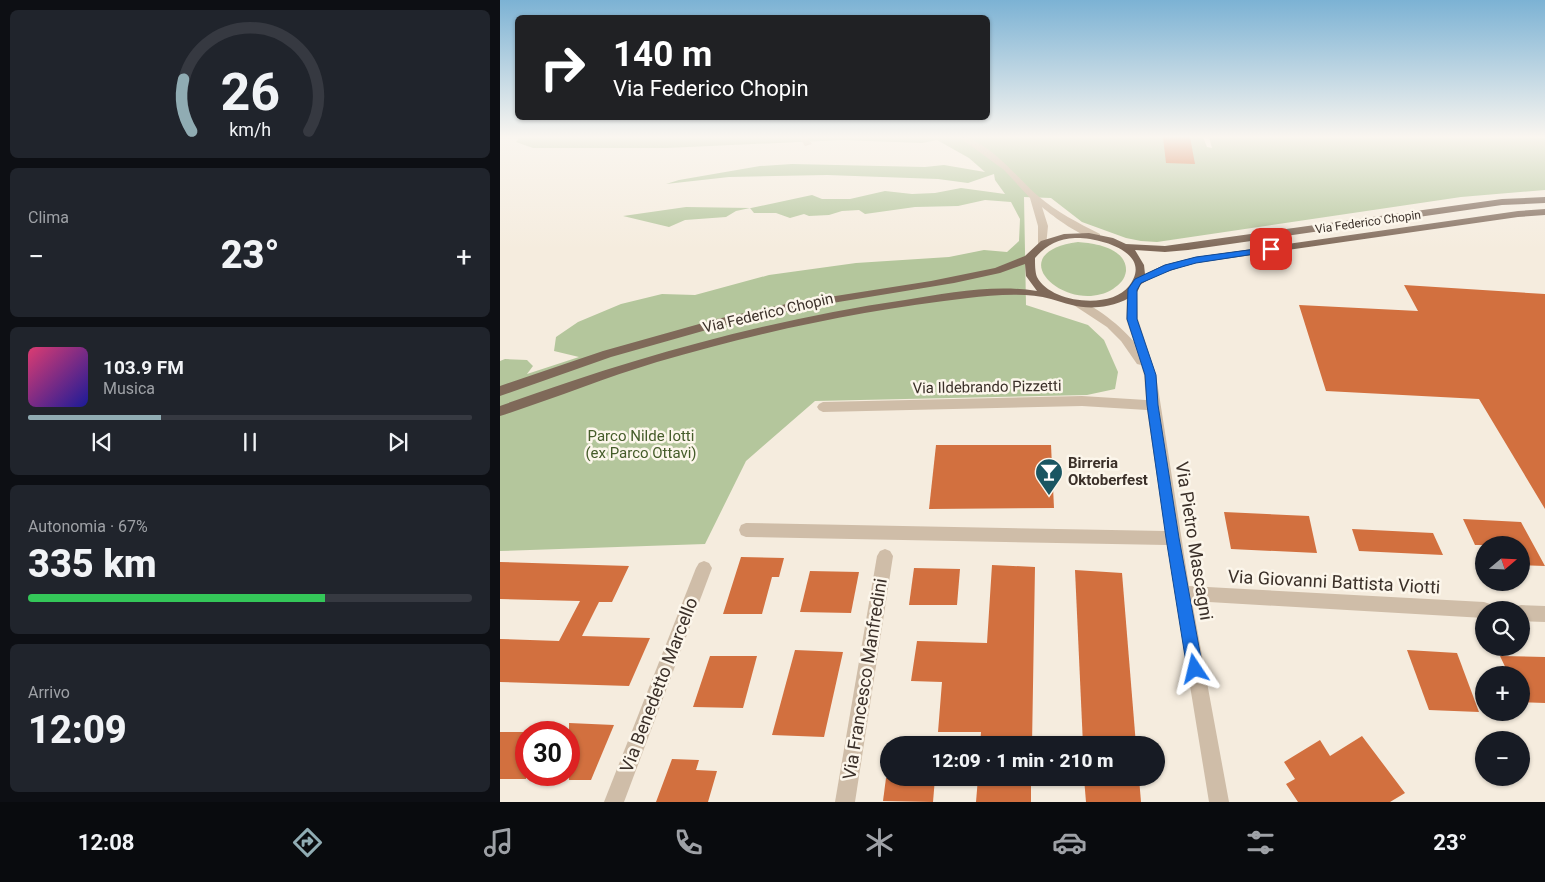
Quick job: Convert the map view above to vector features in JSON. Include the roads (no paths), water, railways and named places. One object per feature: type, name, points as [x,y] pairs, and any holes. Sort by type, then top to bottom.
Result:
[{"type":"main road","name":"Via Federico Chopin","points":[[1124,247],[1165,249],[1188,247],[1502,202],[1545,200]]},
{"type":"main road","name":"Via Federico Chopin","points":[[500,411],[608,372],[687,348],[765,328],[858,310],[948,297],[1024,292],[1053,297],[1077,304],[1109,302],[1122,297],[1135,285],[1168,268],[1196,260],[1518,214],[1545,212]]},
{"type":"main road","name":"Via Federico Chopin","points":[[500,391],[632,347],[741,317],[838,298],[976,276],[1030,258],[1041,246],[1066,236],[1097,236],[1112,240],[1124,247],[1138,263],[1140,272],[1135,285]]},
{"type":"main road","name":"Via Federico Chopin","points":[[1030,258],[1028,268],[1031,279],[1040,289],[1053,297]]},
{"type":"street","points":[[1013,174],[1034,197],[1067,222],[1097,236]]},
{"type":"street","points":[[1034,197],[1043,226],[1041,246]]},
{"type":"street","name":"Via Pietro Mascagni","points":[[1135,285],[1132,319],[1150,375],[1172,538],[1220,802]]},
{"type":"street","name":"Via Pietro Mascagni","points":[[1077,304],[1111,324],[1125,338],[1150,375]]},
{"type":"street","name":"Via Ildebrando Pizzetti","points":[[823,407],[1082,401],[1153,405]]},
{"type":"street","points":[[746,530],[1172,538]]},
{"type":"street","name":"Via Francesco Manfredini","points":[[845,802],[885,556]]},
{"type":"street","name":"Via Benedetto Marcello","points":[[614,802],[704,568]]},
{"type":"street","name":"Via Giovanni Battista Viotti","points":[[1182,592],[1475,609]]},
{"type":"street","points":[[1530,613],[1545,614]]},
{"type":"place","name":"Birreria Oktoberfest","points":[[1049,496]]},
{"type":"park label","name":"Parco Nilde Iotti (ex Parco Ottavi)","points":[[641,444]]}]
